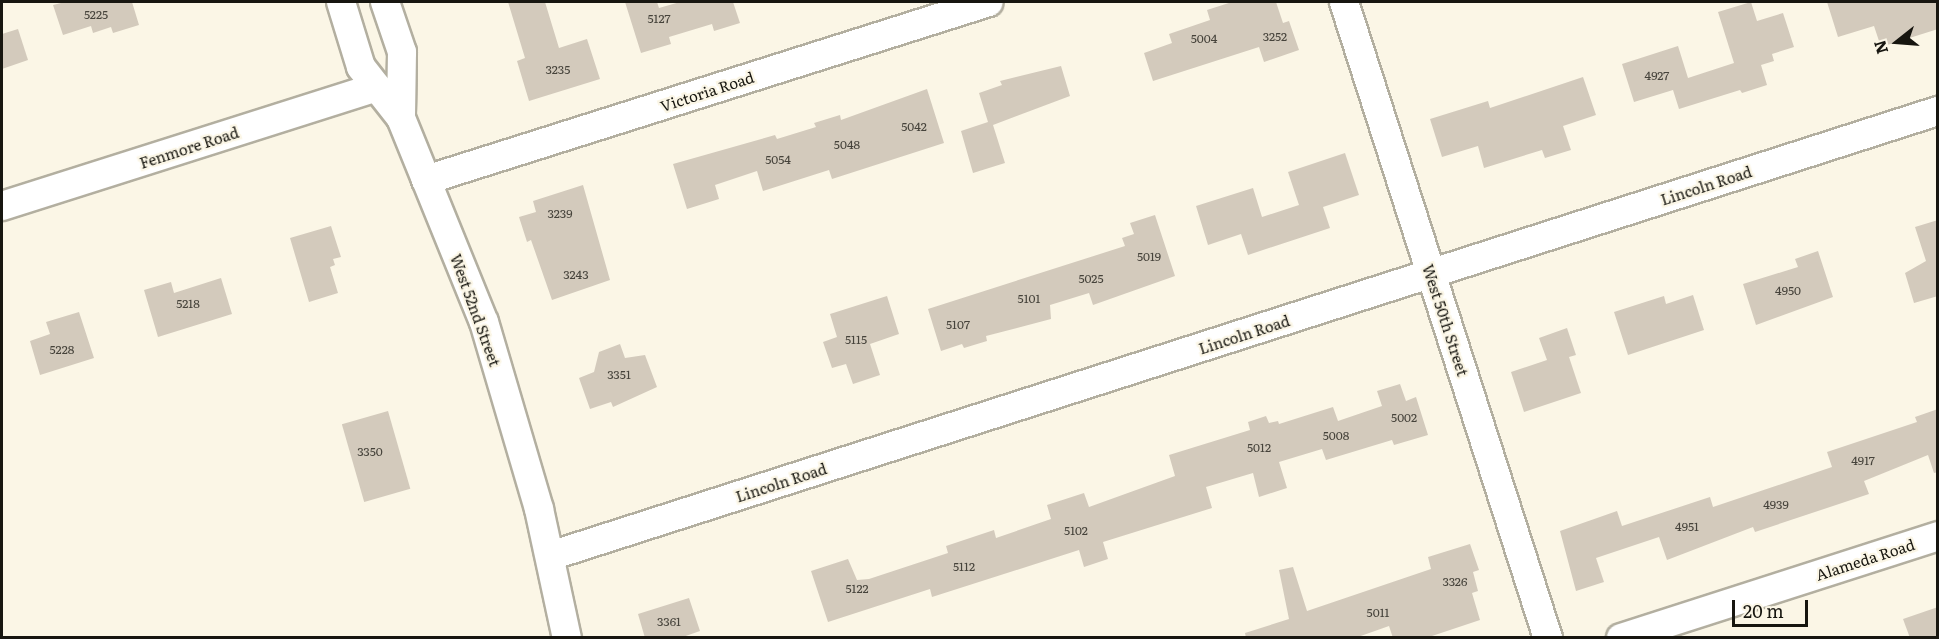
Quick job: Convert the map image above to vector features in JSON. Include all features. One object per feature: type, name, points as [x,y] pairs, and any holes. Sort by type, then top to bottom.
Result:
[{"type":"street","name":"West 52nd Street","points":[[341,2],[362,67],[401,118],[484,322],[550,556],[567,638]]},
{"type":"street","points":[[386,2],[402,52],[401,118]]},
{"type":"street","name":"Victoria Road","points":[[426,180],[989,2]]},
{"type":"street","name":"West 50th Street","points":[[1344,2],[1548,638]]},
{"type":"street","name":"Fenmore Road","points":[[2,206],[377,87]]},
{"type":"street","name":"Lincoln Road","points":[[550,556],[1938,111]]},
{"type":"street","name":"Alameda Road","points":[[1621,638],[1938,536]]},
{"type":"building","points":[[65,2],[132,2],[139,25],[113,33],[111,27],[93,33],[91,26],[63,35],[53,5]]},
{"type":"building","points":[[508,2],[545,2],[559,48],[587,39],[600,79],[529,101],[517,61],[525,58]]},
{"type":"building","points":[[625,2],[657,2],[659,8],[680,2],[733,2],[740,23],[714,31],[712,24],[669,37],[671,44],[641,53]]},
{"type":"building","points":[[1232,2],[1276,2],[1283,23],[1289,21],[1299,50],[1264,62],[1259,47],[1153,81],[1144,53],[1172,43],[1169,34],[1210,20],[1207,10]]},
{"type":"building","points":[[1751,2],[1757,21],[1783,13],[1794,47],[1772,54],[1774,61],[1761,65],[1767,85],[1742,93],[1740,90],[1679,109],[1673,90],[1634,102],[1622,64],[1678,46],[1688,78],[1734,63],[1718,12]]},
{"type":"building","points":[[1827,2],[1938,2],[1938,29],[1881,47],[1874,26],[1838,37]]},
{"type":"building","points":[[18,29],[28,60],[2,69],[2,34]]},
{"type":"building","points":[[1061,66],[1070,96],[993,125],[1005,163],[973,173],[961,131],[988,122],[979,93],[1002,85],[1000,81]]},
{"type":"building","points":[[1583,77],[1596,115],[1563,126],[1571,150],[1545,158],[1542,150],[1484,168],[1478,146],[1442,157],[1430,119],[1488,101],[1490,108]]},
{"type":"building","points":[[927,89],[944,143],[832,179],[829,170],[763,191],[757,171],[715,185],[719,199],[687,209],[673,164],[775,135],[777,139],[816,127],[814,123],[840,115],[841,120]]},
{"type":"building","points":[[1345,153],[1359,195],[1323,207],[1330,228],[1248,255],[1241,234],[1208,245],[1196,206],[1253,188],[1262,217],[1299,205],[1288,172]]},
{"type":"building","points":[[583,185],[610,280],[552,300],[531,240],[527,242],[519,217],[536,212],[533,201]]},
{"type":"building","points":[[1155,215],[1175,276],[1093,305],[1089,293],[1050,305],[1051,319],[986,336],[987,341],[964,348],[962,344],[941,351],[928,309],[1125,246],[1122,238],[1134,234],[1130,223]]},
{"type":"building","points":[[1938,220],[1938,296],[1914,303],[1905,273],[1926,261],[1915,227]]},
{"type":"building","points":[[331,226],[341,257],[333,259],[335,265],[330,267],[338,293],[309,302],[290,238]]},
{"type":"building","points":[[1818,251],[1833,297],[1756,325],[1743,284],[1798,267],[1795,259]]},
{"type":"building","points":[[221,278],[232,314],[158,337],[144,290],[171,282],[174,293]]},
{"type":"building","points":[[1693,295],[1704,330],[1628,355],[1614,312],[1664,296],[1666,304]]},
{"type":"building","points":[[887,296],[899,334],[870,344],[880,375],[853,384],[846,364],[832,368],[823,342],[837,337],[830,314]]},
{"type":"building","points":[[79,312],[94,358],[40,375],[30,341],[50,334],[46,322]]},
{"type":"building","points":[[1567,328],[1576,355],[1569,357],[1581,393],[1524,412],[1511,372],[1547,360],[1539,338]]},
{"type":"building","points":[[620,344],[625,358],[645,355],[657,387],[613,407],[611,402],[590,409],[579,378],[594,372],[599,352]]},
{"type":"building","points":[[1400,384],[1406,401],[1416,397],[1428,435],[1394,445],[1392,440],[1326,460],[1322,449],[1279,462],[1287,488],[1259,497],[1253,473],[1206,487],[1212,508],[1103,542],[1108,559],[1084,567],[1079,550],[932,597],[930,589],[828,622],[811,571],[848,559],[857,580],[869,579],[948,553],[946,546],[994,530],[996,538],[1051,519],[1047,505],[1084,493],[1089,507],[1175,476],[1169,455],[1250,430],[1248,422],[1266,416],[1269,423],[1278,421],[1279,424],[1333,407],[1338,421],[1382,406],[1377,391]]},
{"type":"building","points":[[1938,409],[1938,472],[1934,473],[1928,455],[1864,481],[1869,494],[1755,532],[1753,527],[1667,560],[1659,537],[1596,558],[1604,582],[1576,591],[1560,531],[1617,511],[1622,526],[1710,497],[1713,507],[1832,467],[1827,452],[1917,422],[1915,417]]},
{"type":"building","points":[[388,411],[410,489],[364,502],[342,424]]},
{"type":"building","points":[[1470,544],[1479,570],[1473,572],[1478,591],[1472,593],[1480,620],[1426,638],[1393,638],[1389,626],[1355,638],[1246,638],[1245,633],[1289,619],[1279,570],[1293,567],[1307,611],[1431,569],[1428,557]]},
{"type":"building","points":[[689,598],[700,631],[680,638],[645,638],[638,614]]},
{"type":"building","points":[[1938,607],[1938,638],[1910,638],[1903,619]]}]
